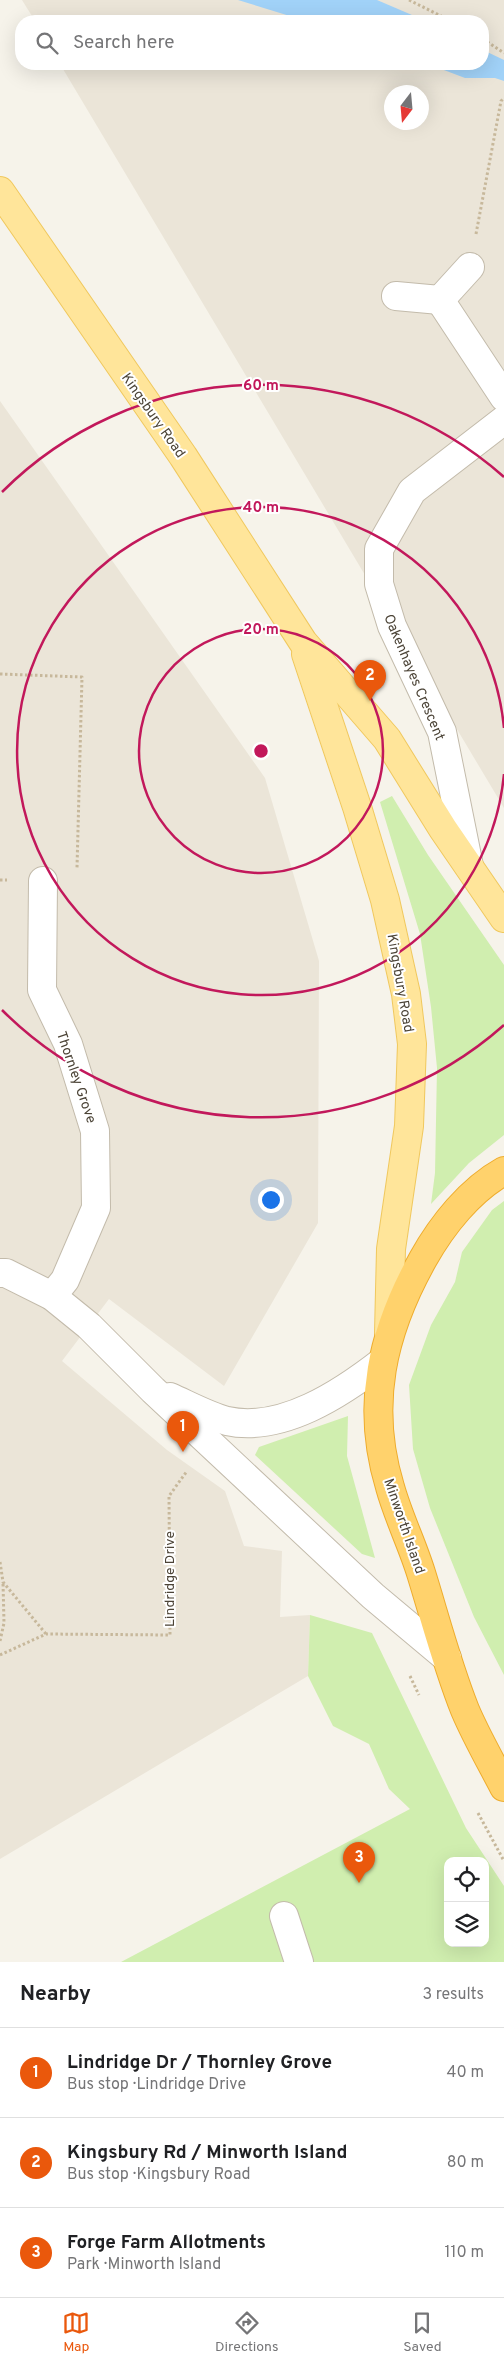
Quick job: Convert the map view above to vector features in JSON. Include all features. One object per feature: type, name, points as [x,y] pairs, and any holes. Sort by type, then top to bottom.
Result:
[{"type":"highway","name":"Minworth Island","points":[[504,1171],[489,1179],[444,1226],[414,1275],[386,1348],[377,1391],[378,1426],[390,1487],[421,1572],[465,1710],[504,1787]]},
{"type":"main road","name":"Kingsbury Road","points":[[0,191],[183,456],[302,642],[387,739],[443,829],[504,918]]},
{"type":"main road","name":"Kingsbury Road","points":[[302,642],[357,807],[385,900],[406,994],[412,1044],[411,1090],[404,1170],[391,1249],[386,1348]]},
{"type":"street","points":[[440,300],[470,266]]},
{"type":"street","points":[[396,296],[440,300]]},
{"type":"street","points":[[440,300],[504,397]]},
{"type":"street","name":"Oakenhayes Crescent","points":[[469,866],[442,732],[392,626],[379,584],[379,549],[412,490],[504,420]]},
{"type":"street","name":"Thornley Grove","points":[[43,881],[42,990],[68,1044],[95,1131],[96,1208],[65,1280],[52,1296]]},
{"type":"street","points":[[0,1273],[6,1273],[52,1296],[89,1326],[153,1390],[373,1596],[448,1658]]},
{"type":"street","points":[[153,1390],[227,1421],[261,1423],[289,1417],[350,1387],[386,1348]]},
{"type":"street","points":[[284,1916],[299,1962]]},
{"type":"path","points":[[409,0],[440,15]]},
{"type":"path","points":[[489,44],[504,53]]},
{"type":"path","points":[[470,266],[501,101],[504,98]]},
{"type":"path","points":[[0,674],[82,677],[77,882],[43,881]]},
{"type":"path","name":"Lindridge Drive","points":[[0,1655],[46,1634],[170,1635],[169,1496],[209,1442]]},
{"type":"path","points":[[0,1562],[3,1582],[4,1623],[0,1640]]},
{"type":"path","points":[[3,1582],[46,1634]]},
{"type":"shaded area","points":[[22,0],[504,0],[504,808],[64,70],[489,70],[489,15],[31,15]]},
{"type":"shaded area","points":[[0,401],[265,778],[319,961],[318,1223],[224,1386],[109,1299],[62,1361],[167,1450],[225,1491],[244,1546],[282,1551],[280,1617],[310,1615],[308,1676],[0,1859]]},
{"type":"green space","points":[[392,796],[428,855],[504,965],[504,1135],[469,1163],[431,1204],[435,1173],[437,1068],[431,1007],[420,934],[380,802]]},
{"type":"green space","points":[[504,1201],[504,1675],[474,1617],[430,1508],[413,1449],[409,1385],[431,1325],[455,1282],[462,1252],[492,1210]]},
{"type":"green space","points":[[348,1416],[347,1456],[375,1558],[362,1554],[255,1455],[259,1447]]},
{"type":"green space","points":[[310,1615],[372,1633],[466,1828],[485,1857],[444,1857],[444,1947],[489,1947],[489,1863],[504,1886],[504,1962],[121,1962],[410,1809],[389,1789],[369,1744],[333,1726],[308,1676]]},
{"type":"water","points":[[238,0],[377,0],[412,15],[287,15]]},
{"type":"water","points":[[489,53],[504,60],[504,81],[495,78],[465,78],[444,70],[489,70]]},
{"type":"place","name":"Kingsbury Rd / Minworth Island","points":[[370,701]]},
{"type":"place","name":"Lindridge Dr / Thornley Grove","points":[[183,1452]]},
{"type":"place","name":"Forge Farm Allotments","points":[[359,1883]]}]
